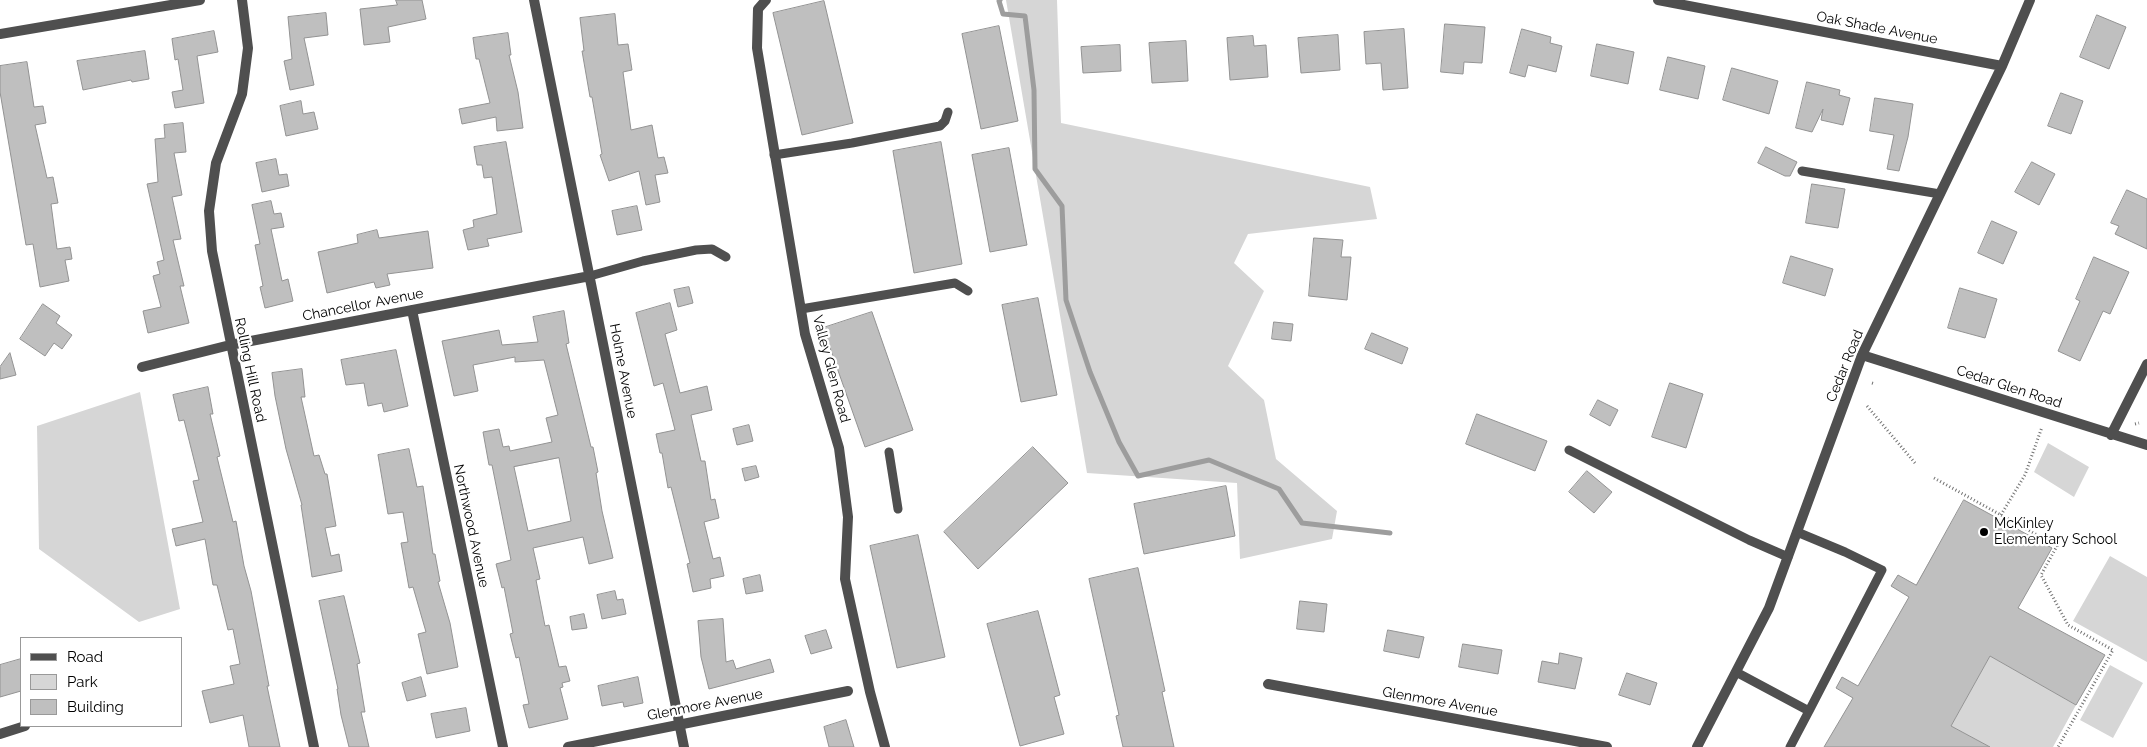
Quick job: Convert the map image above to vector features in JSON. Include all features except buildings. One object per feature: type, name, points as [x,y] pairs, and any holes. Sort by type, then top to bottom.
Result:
[{"type":"street","points":[[0,34],[200,0]]},
{"type":"street","name":"Rolling Hill Road","points":[[242,0],[248,48],[242,94],[216,163],[209,211],[212,251],[314,747]]},
{"type":"street","name":"Holme Avenue","points":[[534,0],[684,747]]},
{"type":"street","name":"Valley Glen Road","points":[[766,0],[758,8],[757,48],[805,334],[839,448],[848,517],[845,578],[870,692],[885,747]]},
{"type":"street","name":"Oak Shade Avenue","points":[[1658,0],[1687,2],[2002,66]]},
{"type":"street","name":"Cedar Road","points":[[1697,747],[1769,608],[1862,355],[2002,66],[2030,0]]},
{"type":"street","name":"Chancellor Avenue","points":[[142,367],[230,345],[590,276]]},
{"type":"street","name":"Northwood Avenue","points":[[412,310],[503,747]]},
{"type":"street","name":"Cedar Glen Road","points":[[1862,355],[2147,445]]},
{"type":"street","points":[[2111,435],[2147,364]]},
{"type":"street","name":"Glenmore Avenue","points":[[1268,684],[1607,747]]},
{"type":"street","name":"Glenmore Avenue","points":[[568,747],[848,692]]},
{"type":"street","points":[[0,734],[23,727]]},
{"type":"lane","points":[[774,154],[842,145],[940,126],[945,121],[948,112]]},
{"type":"lane","points":[[1802,171],[1940,194]]},
{"type":"lane","points":[[590,276],[643,260],[696,250],[712,249],[726,257]]},
{"type":"lane","points":[[801,309],[954,283],[968,291]]},
{"type":"lane","points":[[1569,450],[1749,540],[1788,557]]},
{"type":"lane","points":[[889,452],[898,509]]},
{"type":"lane","points":[[1790,747],[1882,570],[1797,532]]},
{"type":"lane","points":[[1736,672],[1809,711]]},
{"type":"path","points":[[1867,406],[1915,463]]},
{"type":"path","points":[[2001,515],[2024,475],[2042,427]]},
{"type":"path","points":[[1934,478],[2057,546],[2040,575],[2068,625],[2113,650],[2058,747]]},
{"type":"green space","points":[[1006,0],[1057,0],[1061,123],[1370,187],[1377,219],[1248,234],[1234,263],[1264,291],[1228,366],[1264,400],[1276,459],[1337,511],[1332,539],[1240,559],[1237,483],[1087,473]]},
{"type":"green space","points":[[140,392],[180,609],[139,622],[39,549],[37,426]]},
{"type":"green space","points":[[2048,443],[2089,467],[2074,497],[2034,472]]},
{"type":"green space","points":[[2110,556],[2147,577],[2147,662],[2073,621]]},
{"type":"green space","points":[[1990,656],[2076,705],[2053,747],[1990,747],[1951,726]]},
{"type":"green space","points":[[2110,665],[2143,683],[2113,738],[2080,720]]},
{"type":"waterway","points":[[1000,0],[1003,14],[1025,16],[1034,90],[1035,169],[1062,206],[1066,300],[1090,372],[1119,442],[1138,476],[1209,460],[1279,489],[1302,523],[1390,533]]},
{"type":"place","name":"McKinley Elementary School","points":[[1984,532]]}]
